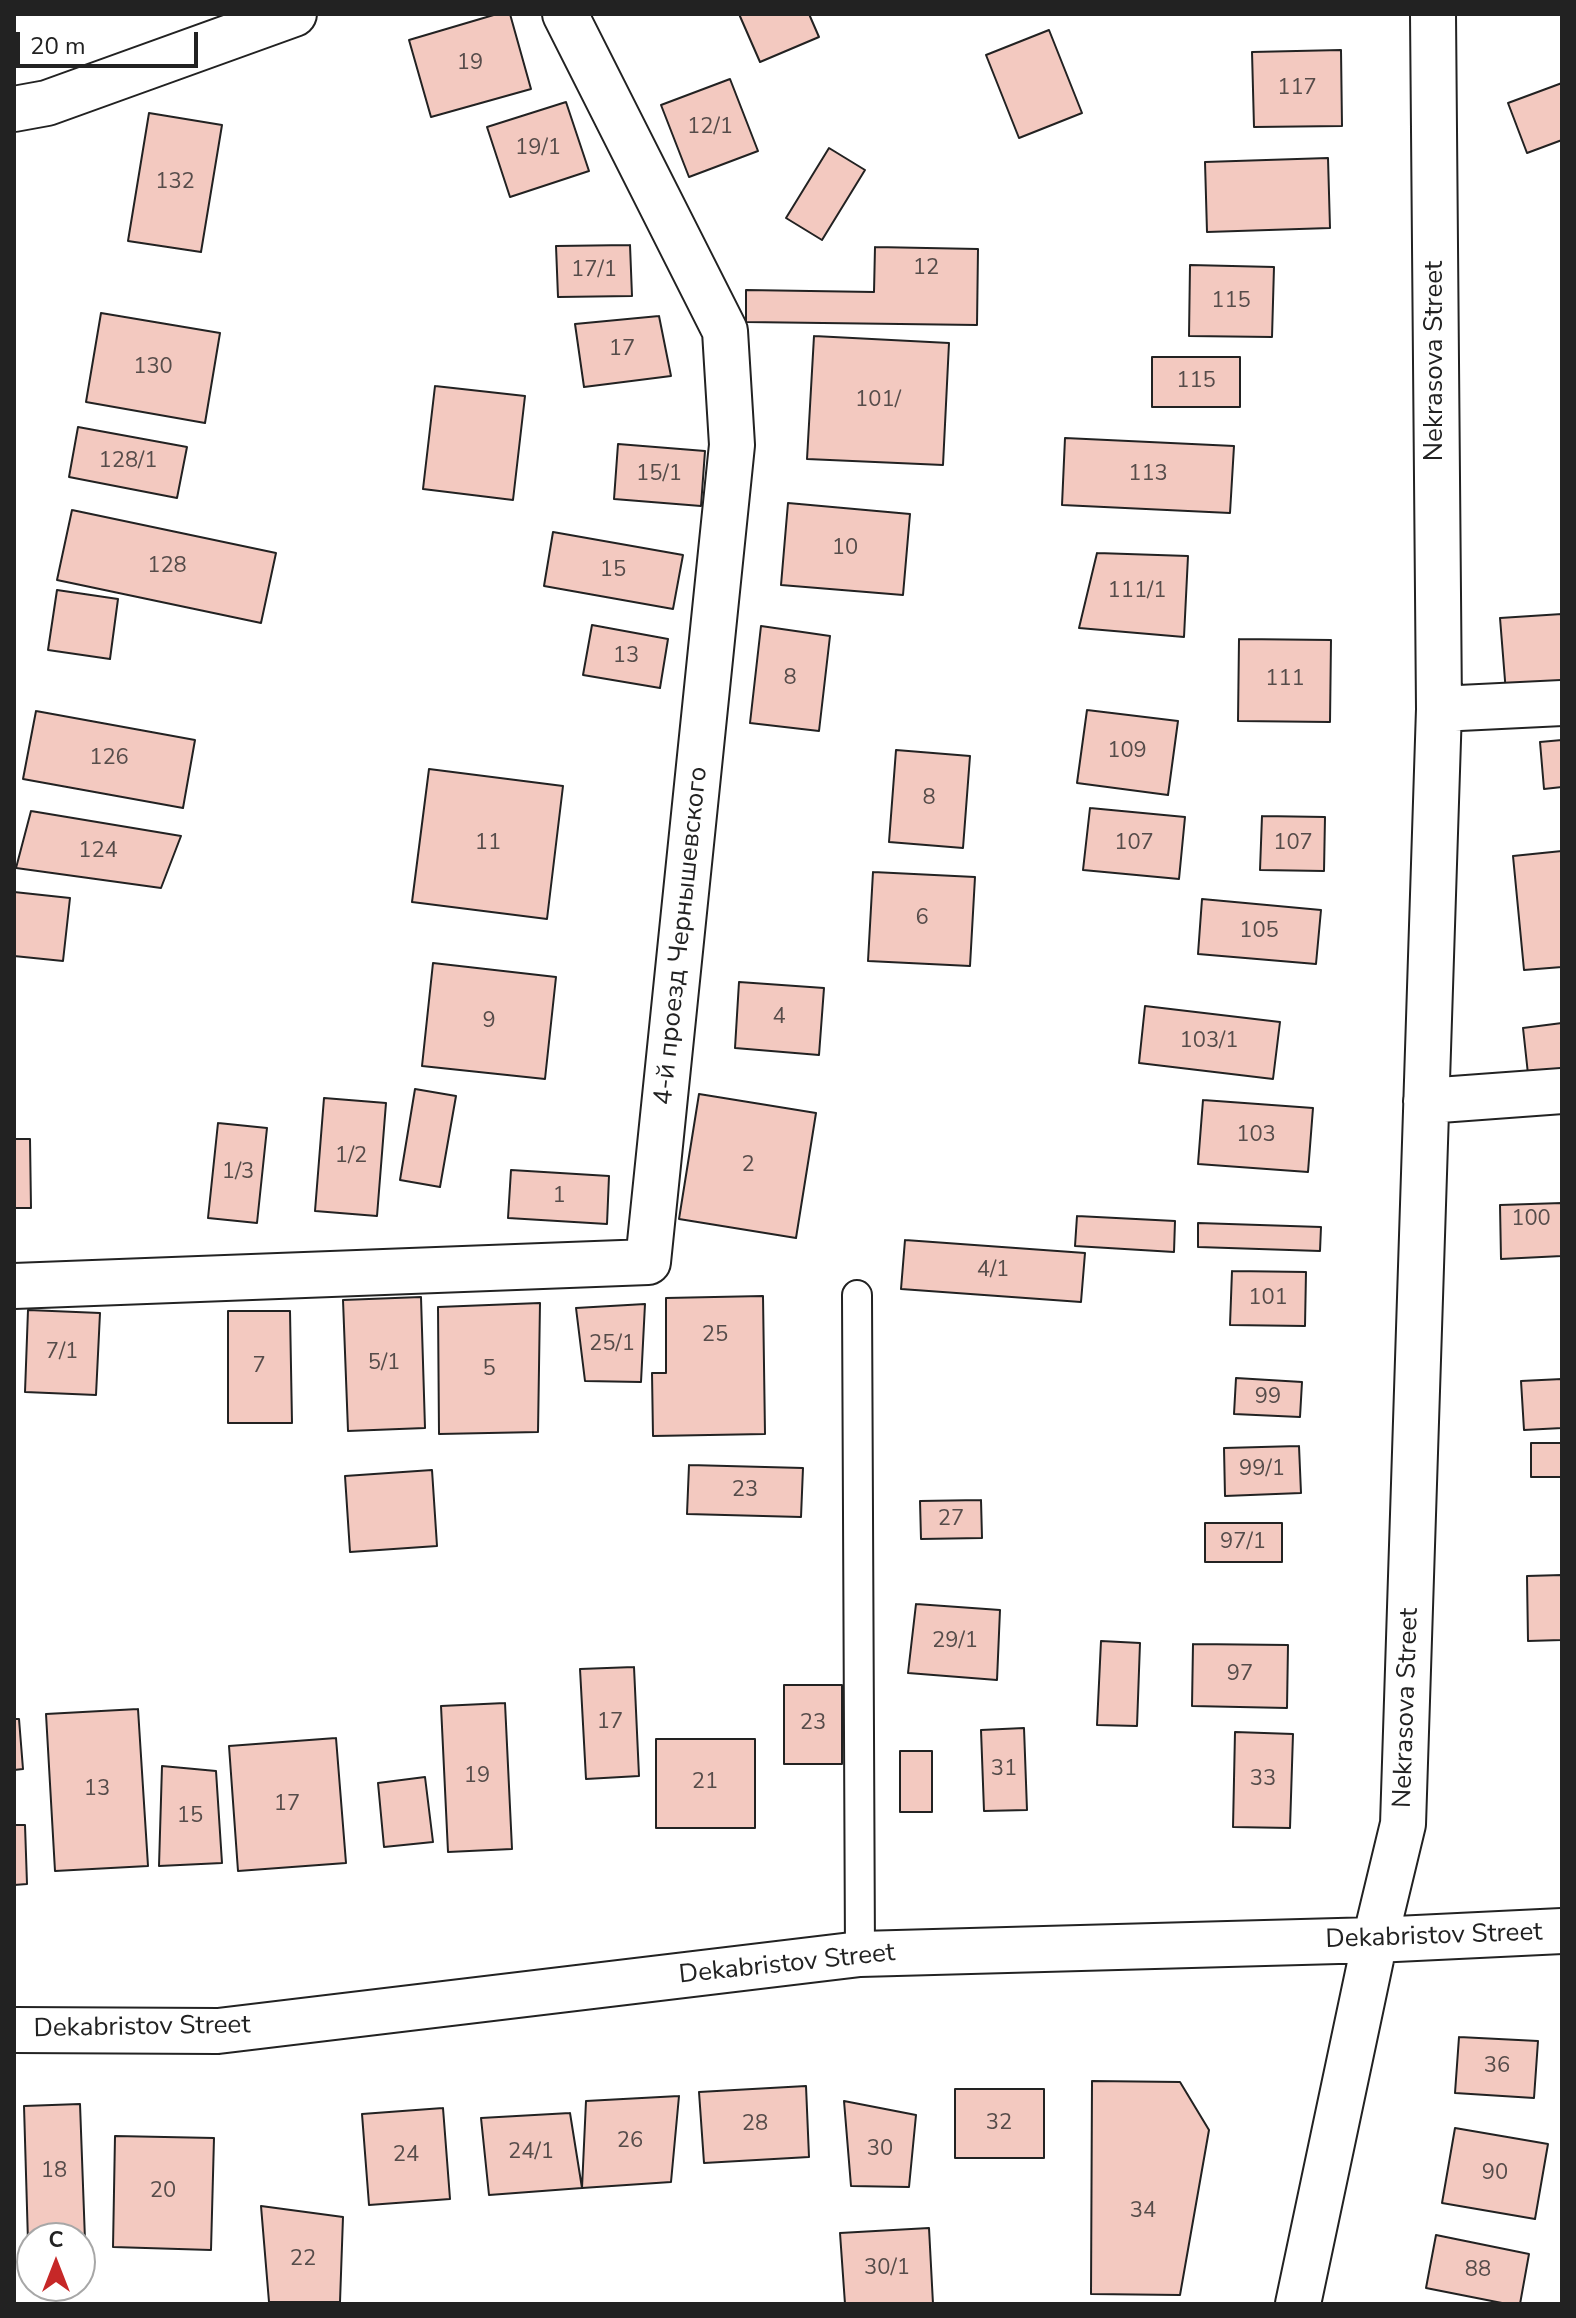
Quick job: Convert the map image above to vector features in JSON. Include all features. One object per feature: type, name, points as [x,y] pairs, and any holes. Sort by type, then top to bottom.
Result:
[{"type":"street","points":[[14,109],[47,103],[294,14]]},
{"type":"street","name":"4-й проезд Чернышевского","points":[[14,1286],[648,1262],[732,445],[725,331],[565,14]]},
{"type":"street","name":"Nekrasova Street","points":[[1298,2304],[1375,1940],[1403,1824],[1439,709],[1433,14]]},
{"type":"street","points":[[1439,709],[1562,703]]},
{"type":"street","points":[[1426,1101],[1562,1091]]},
{"type":"street","name":"Dekabristov Street","points":[[14,2030],[218,2031],[860,1954],[1375,1940],[1562,1931]]},
{"type":"lane","points":[[857,1295],[860,1954]]},
{"type":"building","points":[[497,14],[510,14],[531,89],[431,117],[409,40]]},
{"type":"building","points":[[739,14],[809,14],[819,37],[760,62]]},
{"type":"building","points":[[1049,30],[1082,113],[1019,138],[986,55]]},
{"type":"building","points":[[1341,50],[1342,126],[1254,127],[1252,52]]},
{"type":"building","points":[[730,79],[758,151],[689,177],[661,105]]},
{"type":"building","points":[[1562,83],[1562,140],[1527,153],[1508,103]]},
{"type":"building","points":[[566,102],[589,171],[510,197],[487,127]]},
{"type":"building","points":[[149,113],[222,125],[201,252],[128,241]]},
{"type":"building","points":[[829,148],[865,170],[822,240],[786,218]]},
{"type":"building","points":[[1328,158],[1330,228],[1207,232],[1205,162]]},
{"type":"building","points":[[630,245],[632,296],[558,297],[556,246]]},
{"type":"building","points":[[875,247],[978,249],[977,325],[746,322],[746,290],[874,292]]},
{"type":"building","points":[[1190,265],[1274,267],[1272,337],[1189,336]]},
{"type":"building","points":[[101,313],[220,333],[205,423],[86,402]]},
{"type":"building","points":[[659,316],[671,376],[584,387],[575,324]]},
{"type":"building","points":[[814,336],[949,343],[943,465],[807,459]]},
{"type":"building","points":[[1152,357],[1240,357],[1240,407],[1152,407]]},
{"type":"building","points":[[435,386],[525,396],[513,500],[423,489]]},
{"type":"building","points":[[78,427],[187,447],[177,498],[69,477]]},
{"type":"building","points":[[1065,438],[1234,446],[1230,513],[1062,505]]},
{"type":"building","points":[[618,444],[705,451],[701,506],[614,499]]},
{"type":"building","points":[[788,503],[910,514],[903,595],[781,585]]},
{"type":"building","points":[[72,510],[276,553],[261,623],[57,580]]},
{"type":"building","points":[[553,532],[683,555],[673,609],[544,586]]},
{"type":"building","points":[[1097,553],[1188,556],[1184,637],[1079,628]]},
{"type":"building","points":[[57,590],[118,599],[110,659],[48,650]]},
{"type":"building","points":[[1562,614],[1562,688],[1506,693],[1500,618]]},
{"type":"building","points":[[592,625],[668,639],[660,688],[583,675]]},
{"type":"building","points":[[761,626],[830,636],[819,731],[750,723]]},
{"type":"building","points":[[1239,639],[1331,640],[1330,722],[1238,721]]},
{"type":"building","points":[[1087,710],[1178,721],[1168,795],[1077,783]]},
{"type":"building","points":[[36,711],[195,740],[183,808],[23,779]]},
{"type":"building","points":[[1562,740],[1562,787],[1544,789],[1540,742]]},
{"type":"building","points":[[896,750],[970,756],[963,848],[889,842]]},
{"type":"building","points":[[429,769],[563,786],[547,919],[412,902]]},
{"type":"building","points":[[1090,808],[1185,817],[1179,879],[1083,870]]},
{"type":"building","points":[[31,811],[181,836],[161,888],[16,868]]},
{"type":"building","points":[[1262,816],[1325,817],[1324,871],[1260,870]]},
{"type":"building","points":[[1562,851],[1562,967],[1524,970],[1513,856]]},
{"type":"building","points":[[873,872],[975,877],[970,966],[868,961]]},
{"type":"building","points":[[14,892],[70,898],[63,961],[14,956]]},
{"type":"building","points":[[1202,899],[1321,910],[1316,964],[1198,954]]},
{"type":"building","points":[[433,963],[556,977],[545,1079],[422,1066]]},
{"type":"building","points":[[739,982],[824,988],[819,1055],[735,1048]]},
{"type":"building","points":[[1145,1006],[1280,1022],[1273,1079],[1139,1063]]},
{"type":"building","points":[[1562,1023],[1562,1069],[1528,1074],[1523,1028]]},
{"type":"building","points":[[415,1089],[456,1096],[440,1187],[400,1180]]},
{"type":"building","points":[[699,1094],[816,1113],[796,1238],[679,1219]]},
{"type":"building","points":[[324,1098],[386,1103],[377,1216],[315,1211]]},
{"type":"building","points":[[1203,1100],[1313,1108],[1308,1172],[1198,1164]]},
{"type":"building","points":[[218,1123],[267,1128],[257,1223],[208,1218]]},
{"type":"building","points":[[14,1139],[30,1139],[31,1208],[14,1208]]},
{"type":"building","points":[[511,1170],[609,1176],[607,1224],[508,1218]]},
{"type":"building","points":[[1562,1203],[1562,1256],[1501,1259],[1500,1205]]},
{"type":"building","points":[[1077,1216],[1175,1221],[1174,1252],[1075,1246]]},
{"type":"building","points":[[1198,1223],[1321,1227],[1320,1251],[1198,1247]]},
{"type":"building","points":[[905,1240],[1085,1253],[1081,1302],[901,1289]]},
{"type":"building","points":[[1232,1271],[1306,1272],[1305,1326],[1230,1325]]},
{"type":"building","points":[[763,1296],[765,1434],[653,1436],[652,1373],[666,1373],[666,1298]]},
{"type":"building","points":[[421,1297],[425,1428],[348,1431],[343,1300]]},
{"type":"building","points":[[540,1303],[538,1432],[439,1434],[438,1307]]},
{"type":"building","points":[[645,1304],[641,1382],[585,1381],[576,1308]]},
{"type":"building","points":[[28,1310],[100,1313],[96,1395],[25,1392]]},
{"type":"building","points":[[228,1311],[290,1311],[292,1423],[228,1423]]},
{"type":"building","points":[[1236,1378],[1302,1382],[1300,1417],[1234,1414]]},
{"type":"building","points":[[1562,1379],[1562,1428],[1524,1430],[1521,1381]]},
{"type":"building","points":[[1531,1443],[1562,1443],[1562,1477],[1531,1477]]},
{"type":"building","points":[[1299,1446],[1301,1493],[1225,1496],[1224,1448]]},
{"type":"building","points":[[689,1465],[803,1468],[801,1517],[687,1514]]},
{"type":"building","points":[[432,1470],[437,1546],[350,1552],[345,1476]]},
{"type":"building","points":[[981,1500],[982,1538],[921,1539],[920,1501]]},
{"type":"building","points":[[1205,1523],[1282,1523],[1282,1562],[1205,1562]]},
{"type":"building","points":[[1562,1575],[1562,1640],[1528,1641],[1527,1576]]},
{"type":"building","points":[[916,1604],[1000,1610],[997,1680],[908,1673]]},
{"type":"building","points":[[1101,1641],[1140,1643],[1137,1726],[1097,1725]]},
{"type":"building","points":[[1193,1644],[1288,1645],[1287,1708],[1192,1706]]},
{"type":"building","points":[[634,1667],[639,1776],[586,1779],[580,1669]]},
{"type":"building","points":[[784,1685],[842,1685],[842,1764],[784,1764]]},
{"type":"building","points":[[505,1703],[512,1849],[448,1852],[441,1706]]},
{"type":"building","points":[[138,1709],[148,1866],[55,1871],[46,1714]]},
{"type":"building","points":[[14,1719],[19,1719],[23,1769],[14,1770]]},
{"type":"building","points":[[1024,1728],[1027,1810],[984,1811],[981,1730]]},
{"type":"building","points":[[1235,1732],[1293,1734],[1290,1828],[1233,1827]]},
{"type":"building","points":[[336,1738],[346,1863],[238,1871],[229,1746]]},
{"type":"building","points":[[656,1739],[755,1739],[755,1828],[656,1828]]},
{"type":"building","points":[[900,1751],[932,1751],[932,1812],[900,1812]]},
{"type":"building","points":[[162,1766],[216,1771],[222,1863],[159,1866]]},
{"type":"building","points":[[425,1777],[433,1842],[384,1847],[378,1783]]},
{"type":"building","points":[[14,1825],[25,1825],[27,1884],[14,1885]]},
{"type":"building","points":[[1459,2037],[1538,2041],[1534,2098],[1455,2093]]},
{"type":"building","points":[[1092,2081],[1180,2082],[1209,2130],[1180,2295],[1091,2294]]},
{"type":"building","points":[[806,2086],[809,2157],[704,2163],[699,2092]]},
{"type":"building","points":[[955,2089],[1044,2089],[1044,2158],[955,2158]]},
{"type":"building","points":[[679,2096],[671,2182],[582,2188],[586,2101]]},
{"type":"building","points":[[844,2101],[916,2115],[909,2187],[851,2186]]},
{"type":"building","points":[[80,2104],[84,2222],[27,2222],[24,2106]]},
{"type":"building","points":[[443,2108],[450,2199],[369,2205],[362,2114]]},
{"type":"building","points":[[570,2113],[582,2188],[489,2195],[481,2118]]},
{"type":"building","points":[[1455,2128],[1548,2144],[1535,2219],[1442,2203]]},
{"type":"building","points":[[115,2136],[214,2138],[211,2250],[113,2247]]},
{"type":"building","points":[[261,2206],[343,2217],[340,2302],[269,2302]]},
{"type":"building","points":[[929,2228],[933,2304],[845,2304],[840,2233]]},
{"type":"building","points":[[1436,2235],[1529,2254],[1520,2304],[1426,2288]]}]
